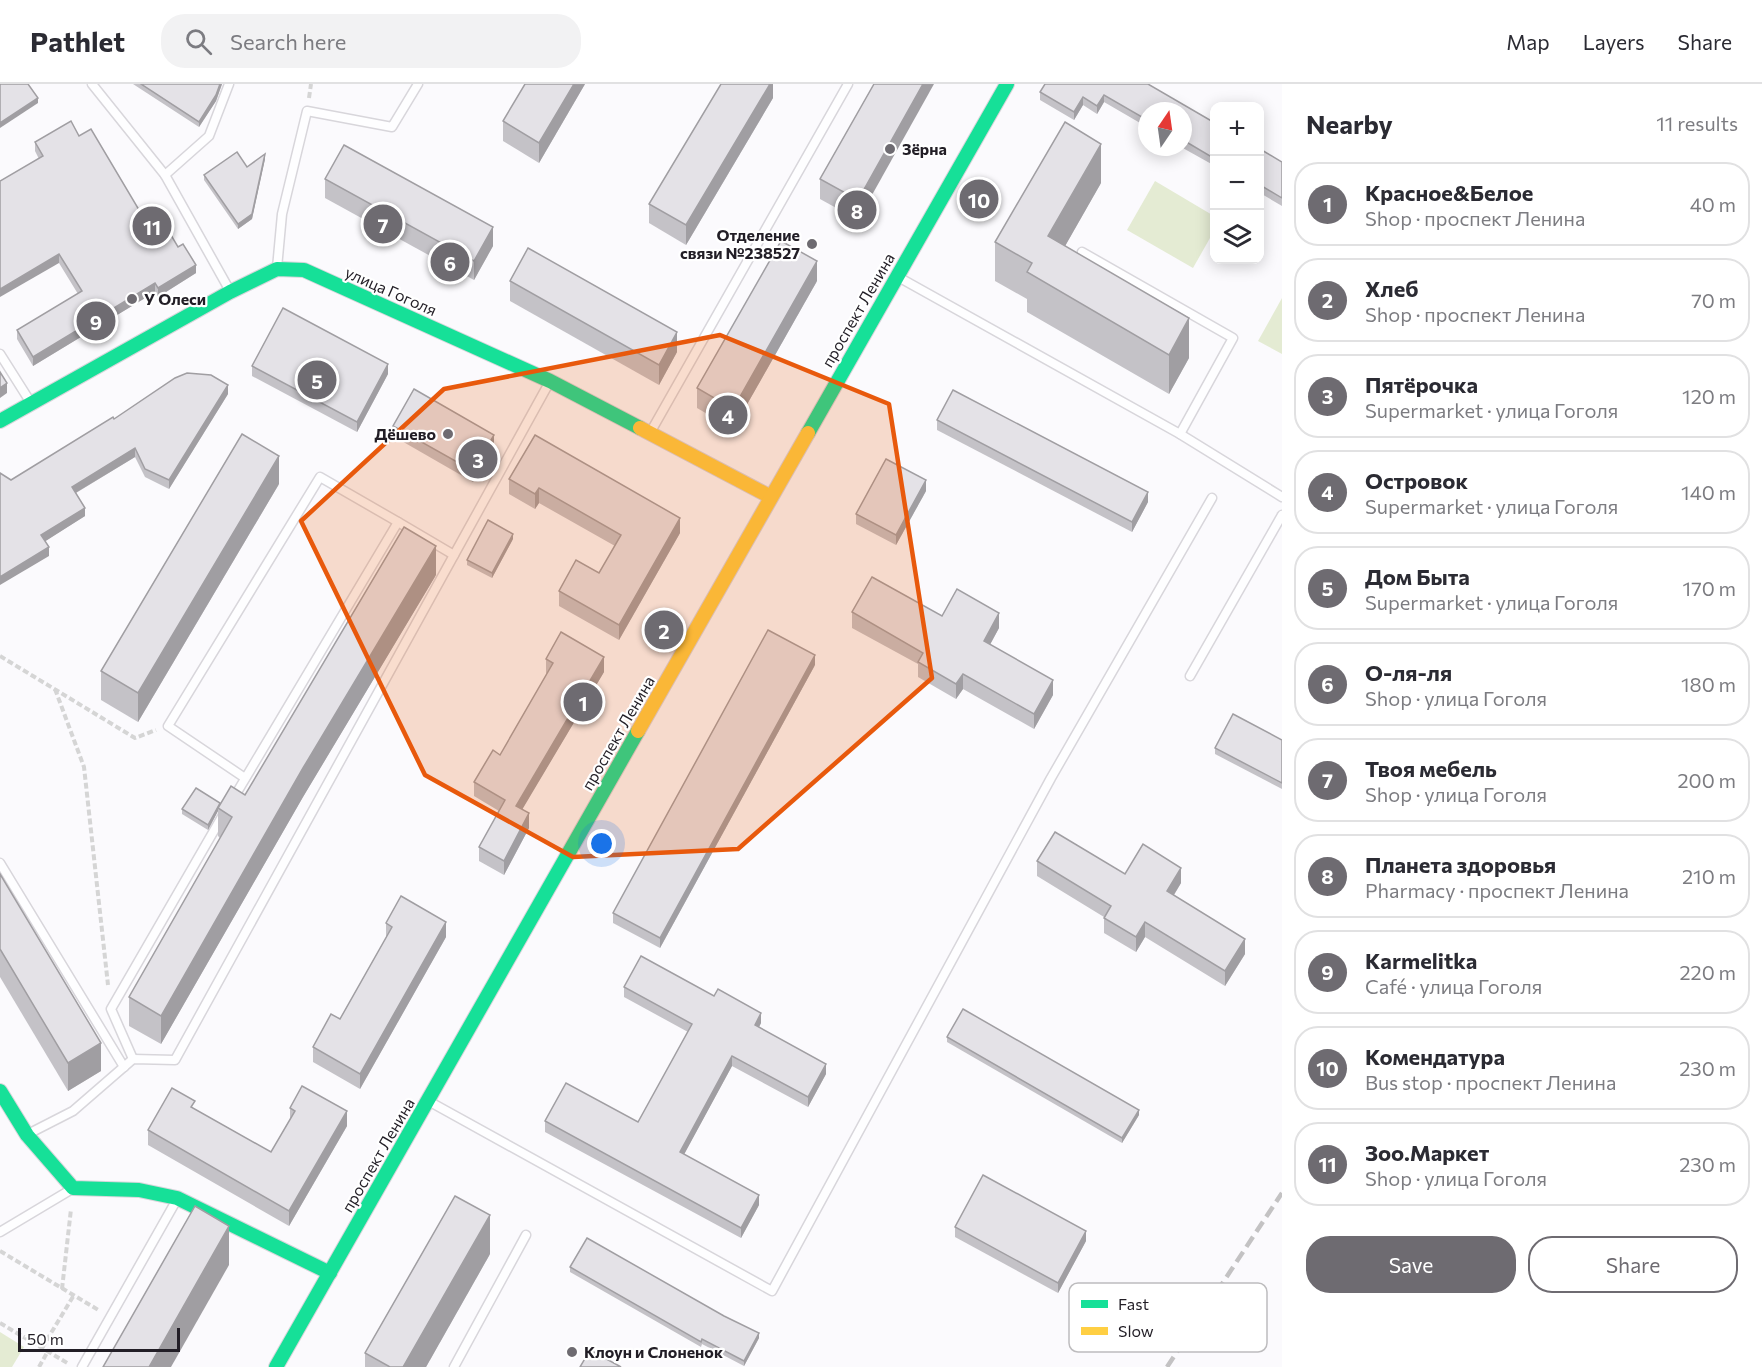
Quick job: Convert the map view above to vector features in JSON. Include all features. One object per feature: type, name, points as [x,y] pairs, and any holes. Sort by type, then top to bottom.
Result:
[{"type":"main road","name":"проспект Ленина","points":[[276,1367],[1007,84]]},
{"type":"main road","points":[[0,421],[230,292],[277,269]]},
{"type":"main road","name":"улица Гоголя","points":[[277,269],[304,270],[550,381],[771,497]]},
{"type":"main road","points":[[0,1090],[27,1135],[73,1188],[139,1190],[177,1198],[330,1273]]},
{"type":"lane","points":[[92,84],[165,176],[230,292]]},
{"type":"lane","points":[[165,176],[209,136],[229,84]]},
{"type":"lane","points":[[277,269],[282,214],[307,111],[392,127],[417,84]]},
{"type":"lane","points":[[650,433],[848,84]]},
{"type":"lane","points":[[1082,252],[1233,338],[1180,434]]},
{"type":"lane","points":[[896,276],[1180,434],[1282,497]]},
{"type":"lane","points":[[0,354],[32,403]]},
{"type":"lane","points":[[27,1135],[73,1111],[133,1059],[175,1060],[550,381]]},
{"type":"lane","points":[[245,778],[168,726],[320,477],[454,555]]},
{"type":"lane","points":[[428,1101],[772,1291],[1051,778],[1212,498]]},
{"type":"lane","points":[[1190,676],[1282,515]]},
{"type":"lane","points":[[133,1059],[111,1009],[245,778],[398,522]]},
{"type":"lane","points":[[0,863],[124,1067]]},
{"type":"lane","points":[[0,1232],[73,1188]]},
{"type":"lane","points":[[81,1367],[177,1198]]},
{"type":"lane","points":[[454,1367],[526,1235]]},
{"type":"path","points":[[0,656],[135,738],[168,726]]},
{"type":"path","points":[[55,689],[84,767],[111,1009]]},
{"type":"path","points":[[62,1288],[73,1188]]},
{"type":"path","points":[[0,1251],[110,1317]]},
{"type":"path","points":[[42,1348],[74,1295]]},
{"type":"path","points":[[0,1323],[74,1367]]},
{"type":"path","points":[[39,1367],[48,1352]]},
{"type":"highlighted area","points":[[720,335],[889,404],[932,678],[738,849],[573,857],[425,775],[301,521],[444,389]]},
{"type":"green space","points":[[1155,181],[1210,214],[1210,238],[1193,268],[1127,230]]},
{"type":"green space","points":[[1282,298],[1282,354],[1258,341]]},
{"type":"green space","points":[[0,1332],[24,1347],[12,1367],[0,1367]]},
{"type":"building","points":[[0,84],[28,84],[38,98],[0,123]]},
{"type":"building","points":[[141,84],[220,84],[216,95],[199,122]]},
{"type":"building","points":[[525,84],[574,84],[539,143],[503,121]]},
{"type":"building","points":[[721,84],[770,84],[686,225],[649,204]]},
{"type":"building","points":[[874,84],[923,84],[858,200],[820,179]]},
{"type":"building","points":[[1045,84],[1148,84],[1179,102],[1138,102],[1138,115],[1104,95],[1097,106],[1083,97],[1074,112],[1040,92]]},
{"type":"building","points":[[1192,110],[1210,120],[1210,156],[1192,145]]},
{"type":"building","points":[[71,121],[79,136],[91,129],[142,215],[155,208],[178,247],[183,244],[196,265],[158,288],[155,283],[33,357],[17,330],[82,291],[59,254],[0,289],[0,181],[43,156],[35,142]]},
{"type":"building","points":[[1065,122],[1101,144],[1048,236],[1189,318],[1169,355],[1027,272],[1032,263],[995,242]]},
{"type":"building","points":[[344,145],[493,227],[474,261],[325,179]]},
{"type":"building","points":[[1264,151],[1282,162],[1282,198],[1264,187]]},
{"type":"building","points":[[237,152],[247,167],[265,154],[252,214],[238,224],[204,175]]},
{"type":"building","points":[[781,241],[817,261],[733,409],[697,388]]},
{"type":"building","points":[[528,248],[677,332],[659,365],[510,281]]},
{"type":"building","points":[[283,308],[388,364],[357,422],[252,366]]},
{"type":"building","points":[[0,372],[7,383],[0,388]]},
{"type":"building","points":[[187,373],[211,375],[228,385],[169,480],[145,469],[135,448],[72,487],[85,508],[41,535],[49,547],[0,577],[0,473],[11,480],[113,417],[114,419],[175,378]]},
{"type":"building","points":[[414,389],[494,435],[473,471],[393,426]]},
{"type":"building","points":[[953,390],[1148,492],[1132,522],[937,420]]},
{"type":"building","points":[[242,434],[279,456],[138,693],[101,671]]},
{"type":"building","points":[[535,435],[680,518],[619,625],[559,591],[576,560],[599,573],[621,535],[539,488],[535,494],[509,479]]},
{"type":"building","points":[[886,459],[926,480],[896,535],[856,514]]},
{"type":"building","points":[[488,520],[513,534],[492,573],[467,560]]},
{"type":"building","points":[[404,527],[436,546],[303,768],[161,1016],[129,997],[232,817],[218,808],[231,786],[245,795]]},
{"type":"building","points":[[872,577],[942,616],[957,589],[999,613],[984,641],[1053,680],[1034,714],[963,674],[956,684],[918,662],[923,653],[852,612]]},
{"type":"building","points":[[768,630],[815,655],[660,938],[613,913]]},
{"type":"building","points":[[561,632],[604,657],[516,806],[529,813],[504,861],[479,847],[505,800],[474,782],[493,750],[500,755],[553,663],[546,659]]},
{"type":"building","points":[[1233,714],[1282,740],[1282,783],[1215,748]]},
{"type":"building","points":[[196,788],[220,803],[208,825],[182,809]]},
{"type":"building","points":[[1055,832],[1125,874],[1143,844],[1181,868],[1167,891],[1245,939],[1225,971],[1145,922],[1136,937],[1104,918],[1111,906],[1037,861]]},
{"type":"building","points":[[0,874],[101,1043],[68,1063],[0,949]]},
{"type":"building","points":[[401,896],[446,922],[360,1074],[313,1047],[331,1014],[340,1019],[392,927],[386,923]]},
{"type":"building","points":[[641,956],[714,996],[718,989],[761,1013],[755,1025],[826,1064],[808,1097],[732,1056],[680,1152],[759,1195],[741,1228],[545,1121],[566,1083],[638,1122],[692,1024],[624,987]]},
{"type":"building","points":[[963,1009],[1139,1110],[1122,1138],[947,1037]]},
{"type":"building","points":[[302,1086],[347,1111],[289,1211],[148,1130],[172,1088],[195,1101],[191,1107],[271,1152],[295,1111],[290,1108]]},
{"type":"building","points":[[983,1175],[1086,1231],[1058,1283],[955,1227]]},
{"type":"building","points":[[455,1196],[490,1215],[403,1367],[390,1367],[365,1353]]},
{"type":"building","points":[[195,1206],[229,1226],[149,1367],[103,1367]]},
{"type":"building","points":[[587,1238],[724,1316],[759,1333],[744,1361],[702,1339],[701,1342],[570,1267]]},
{"type":"building","points":[[590,1350],[621,1367],[580,1367]]},
{"type":"railway","points":[[1223,1283],[1282,1193]]},
{"type":"railway","points":[[1167,1367],[1177,1352]]},
{"type":"traffic: fast","points":[[808,433],[1007,84]]},
{"type":"traffic: fast","points":[[0,421],[230,292],[277,269],[304,270],[550,381],[640,428]]},
{"type":"traffic: fast","points":[[276,1367],[638,731]]},
{"type":"traffic: fast","points":[[0,1091],[27,1135],[73,1188],[139,1190],[177,1198],[330,1273]]},
{"type":"traffic: slow","points":[[640,428],[771,497]]},
{"type":"traffic: slow","points":[[638,731],[808,433]]},
{"type":"place","name":"Зёрна","points":[[890,149]]},
{"type":"place","name":"Комендатура","points":[[979,199]]},
{"type":"place","name":"Планета здоровья","points":[[857,210]]},
{"type":"place","name":"Твоя мебель","points":[[383,224]]},
{"type":"place","name":"Зоо.Маркет","points":[[152,226]]},
{"type":"place","name":"Отделение связи №238527","points":[[812,244]]},
{"type":"place","name":"О-ля-ля","points":[[450,262]]},
{"type":"place","name":"У Олеси","points":[[132,299]]},
{"type":"place","name":"Karmelitka","points":[[96,321]]},
{"type":"place","name":"Дом Быта","points":[[317,380]]},
{"type":"place","name":"Островок","points":[[728,415]]},
{"type":"place","name":"Дёшево","points":[[448,434]]},
{"type":"place","name":"Пятёрочка","points":[[478,459]]},
{"type":"place","name":"Хлеб","points":[[664,630]]},
{"type":"place","name":"Красное&Белое","points":[[583,702]]},
{"type":"place","name":"Клоун и Слоненок","points":[[572,1352]]}]
